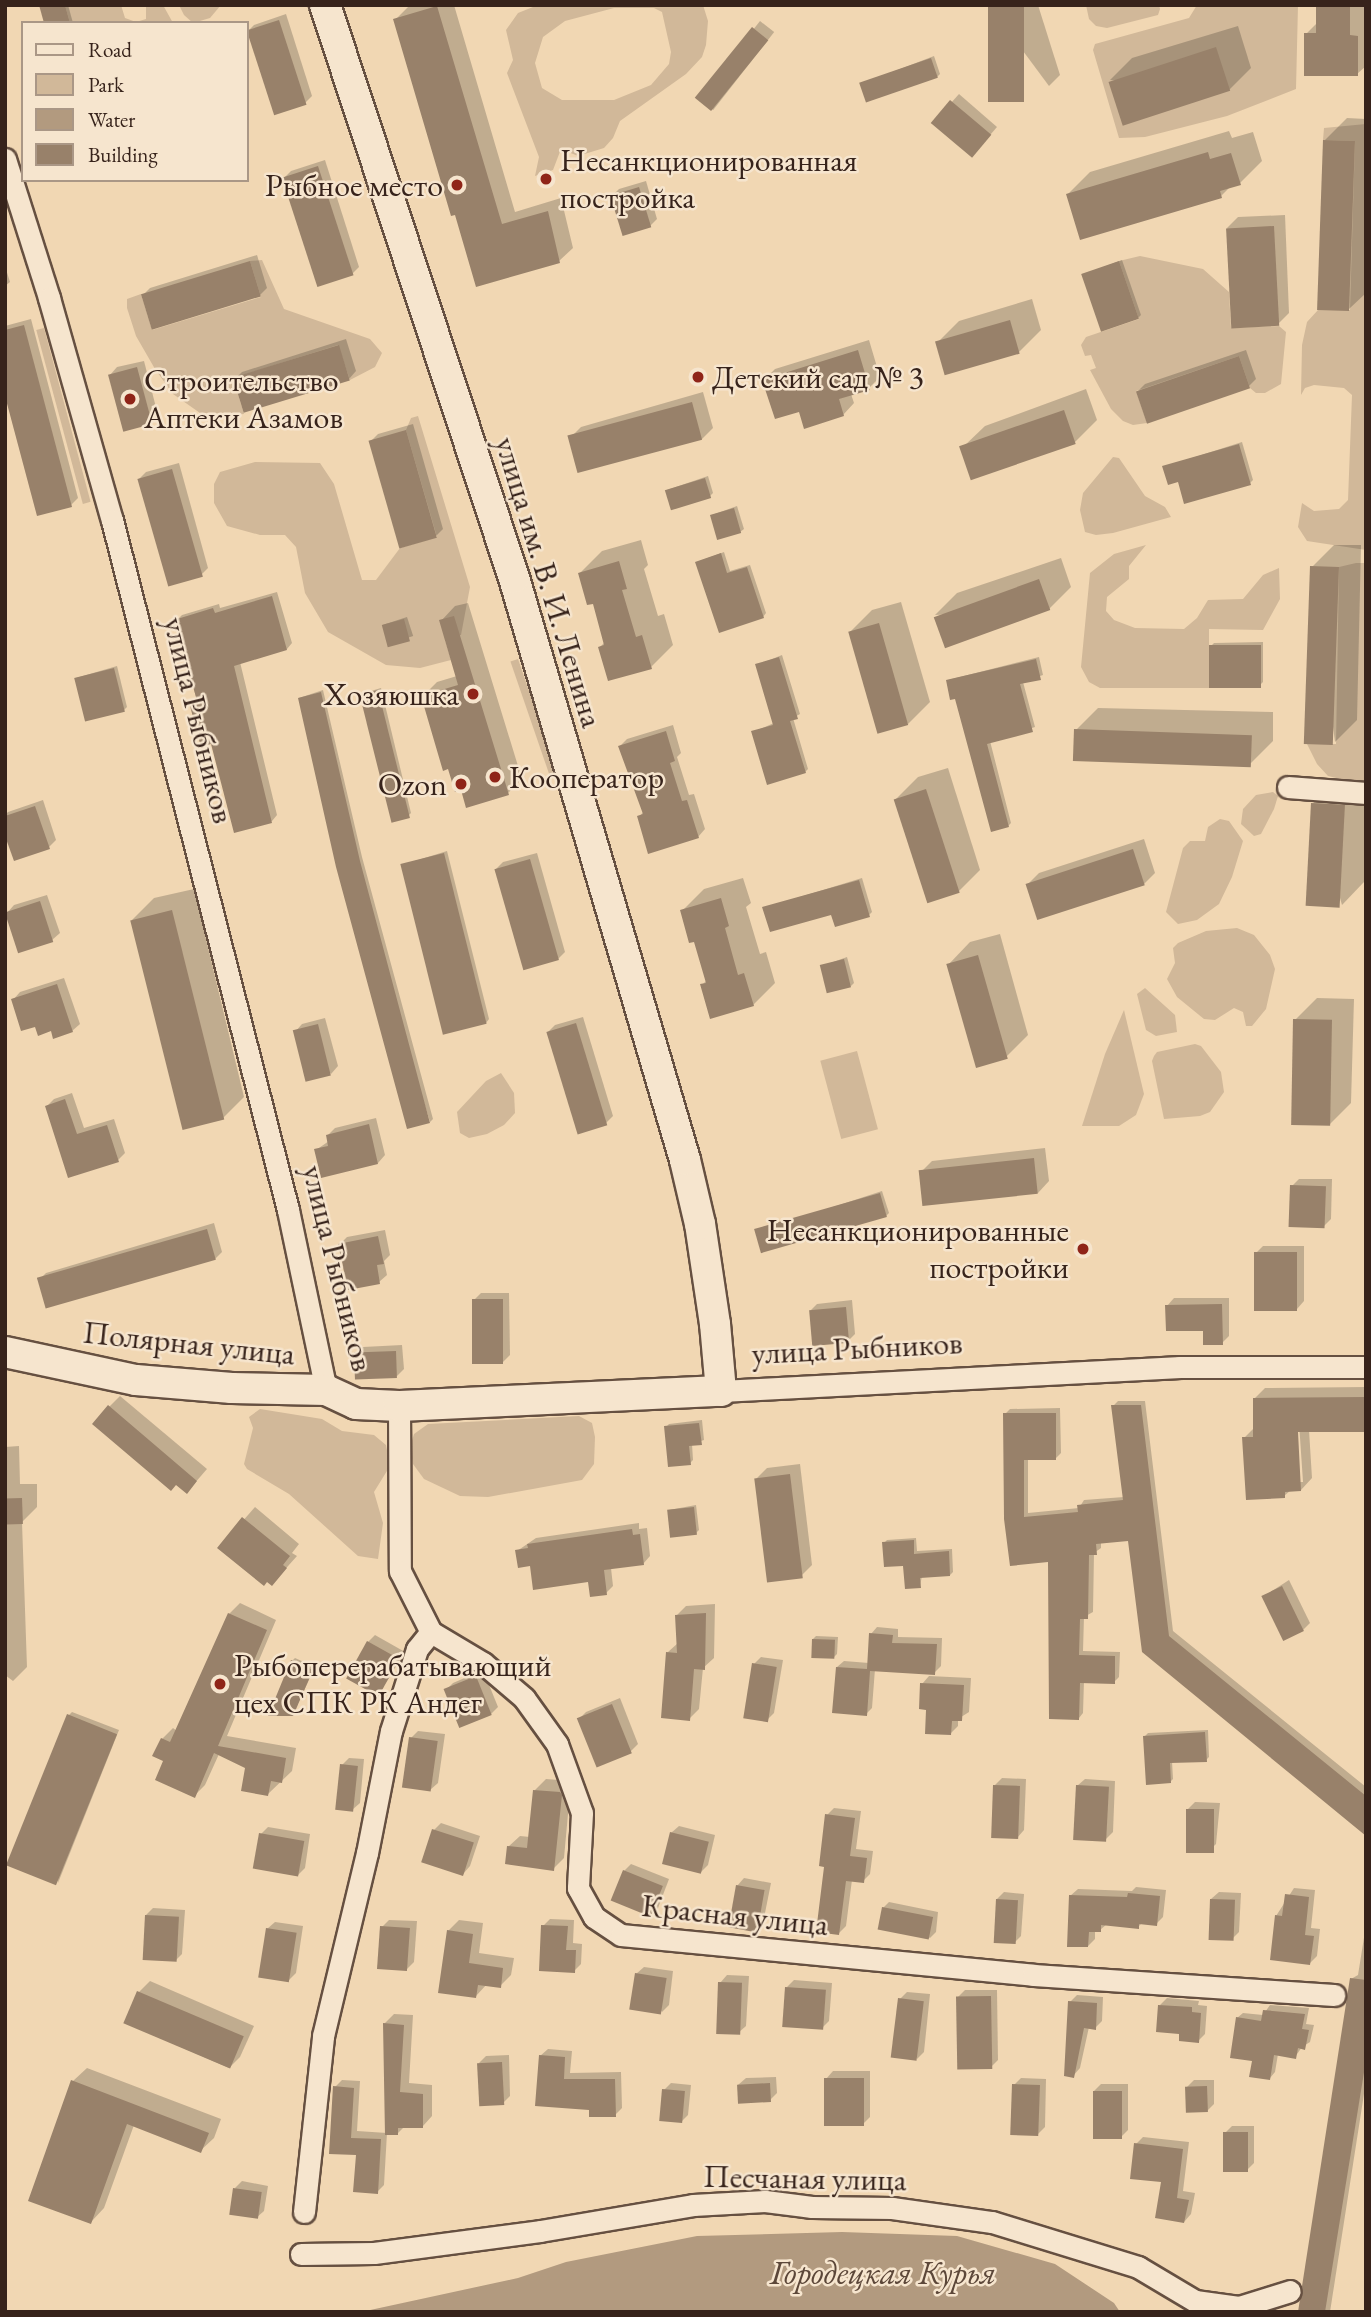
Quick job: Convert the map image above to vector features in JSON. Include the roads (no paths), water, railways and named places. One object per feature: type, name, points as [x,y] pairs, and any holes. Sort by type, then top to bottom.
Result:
[{"type":"main road","name":"улица им. В. И. Ленина","points":[[326,5],[514,578],[685,1160],[700,1224],[715,1324],[721,1391]]},
{"type":"main road","name":"Полярная улица","points":[[5,1352],[136,1380],[232,1388],[326,1390]]},
{"type":"main road","name":"улица Рыбников","points":[[326,1390],[356,1404],[399,1406],[721,1391]]},
{"type":"street","name":"улица Рыбников","points":[[5,159],[49,298],[112,520],[277,1168],[326,1390]]},
{"type":"street","points":[[1288,787],[1366,793]]},
{"type":"street","name":"улица Рыбников","points":[[721,1391],[843,1382],[1180,1367],[1366,1367]]},
{"type":"street","points":[[304,2212],[323,2036],[367,1853],[391,1731],[417,1649],[431,1632],[400,1571],[399,1406]]},
{"type":"street","name":"Красная улица","points":[[431,1632],[483,1663],[524,1698],[557,1744],[582,1813],[578,1888],[594,1917],[621,1935],[1033,1975],[1334,1995]]},
{"type":"street","name":"Песчаная улица","points":[[301,2254],[374,2253],[540,2231],[693,2205],[765,2201],[812,2207],[892,2208],[992,2222],[1139,2267],[1195,2301],[1239,2306],[1290,2291]]},
{"type":"water","name":"Городецкая Курья","points":[[842,2232],[957,2236],[1055,2264],[1114,2303],[1120,2312],[361,2312],[518,2278],[566,2262],[697,2236]]},
{"type":"place","name":"Несанкционированная постройка","points":[[546,179]]},
{"type":"place","name":"Рыбное место","points":[[457,185]]},
{"type":"place","name":"Детский сад № 3","points":[[698,377]]},
{"type":"place","name":"Строительство Аптеки Азамов","points":[[130,399]]},
{"type":"place","name":"Хозяюшка","points":[[473,694]]},
{"type":"place","name":"Кооператор","points":[[495,777]]},
{"type":"place","name":"Ozon","points":[[461,784]]},
{"type":"place","name":"Несанкционированные постройки","points":[[1083,1249]]},
{"type":"place","name":"Рыбоперерабатывающий цех СПК РК Андег","points":[[220,1684]]}]
